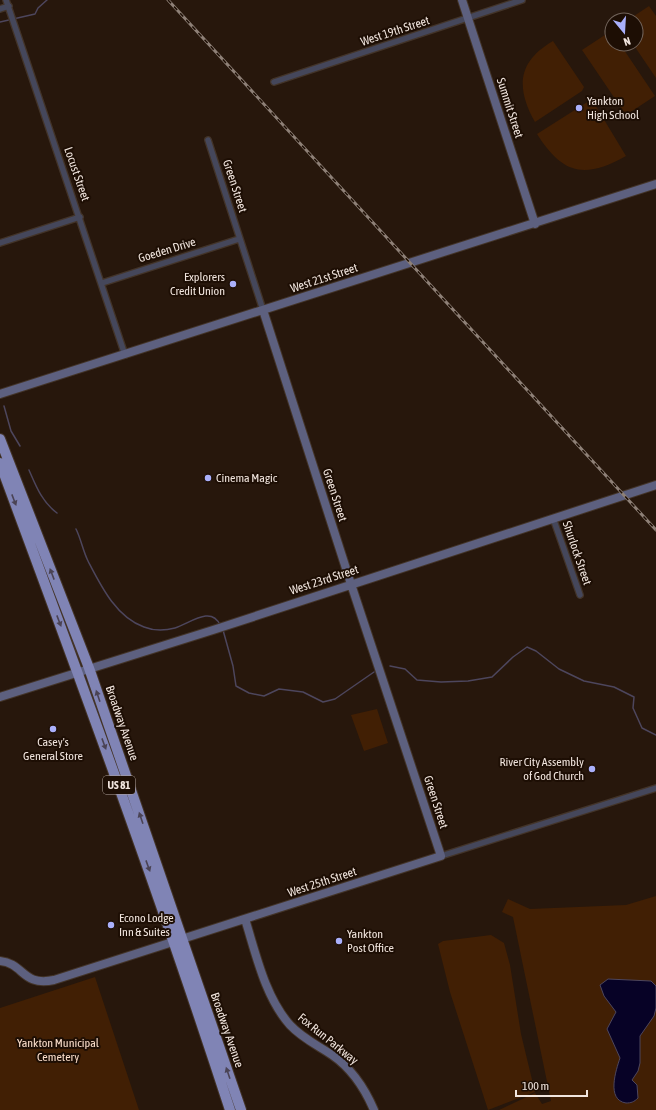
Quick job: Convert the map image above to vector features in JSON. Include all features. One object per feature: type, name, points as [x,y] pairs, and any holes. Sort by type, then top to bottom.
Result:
[{"type":"highway","name":"Broadway Avenue","points":[[0,439],[89,668],[179,940],[230,1110]]},
{"type":"highway","name":"Broadway Avenue","points":[[0,463],[179,940],[241,1110]]},
{"type":"street","name":"Locust Street","points":[[6,0],[102,282],[125,355]]},
{"type":"street","name":"Summit Street","points":[[462,0],[535,224]]},
{"type":"street","name":"West 19th Street","points":[[274,82],[522,0]]},
{"type":"street","points":[[0,9],[9,6]]},
{"type":"street","name":"Green Street","points":[[208,140],[351,584],[441,856]]},
{"type":"street","name":"West 21st Street","points":[[0,394],[535,224],[656,184]]},
{"type":"street","points":[[0,243],[80,217]]},
{"type":"street","name":"Goeden Drive","points":[[102,282],[239,239]]},
{"type":"street","name":"West 23rd Street","points":[[0,697],[213,630],[656,485]]},
{"type":"street","name":"Shurlock Street","points":[[553,518],[580,595]]},
{"type":"street","name":"West 25th Street","points":[[0,961],[10,963],[31,980],[47,982],[656,788]]},
{"type":"street","name":"Fox Run Parkway","points":[[245,919],[265,980],[284,1018],[305,1039],[337,1059],[352,1073],[365,1091],[374,1110]]},
{"type":"green space","points":[[649,6],[656,16],[656,78],[638,52],[644,52],[644,12],[640,12]]},
{"type":"green space","points":[[604,36],[604,52],[625,52],[655,96],[626,115],[582,50]]},
{"type":"green space","points":[[553,41],[584,87],[582,91],[535,122],[525,98],[523,77],[526,67],[532,58],[541,49]]},
{"type":"green space","points":[[589,101],[594,103],[626,156],[598,168],[587,170],[576,169],[566,165],[556,158],[537,134]]},
{"type":"green space","points":[[377,709],[388,743],[364,751],[351,715]]},
{"type":"green space","points":[[656,896],[656,1110],[499,1110],[535,1093],[542,1104],[551,1101],[513,917],[502,912],[508,899],[530,909],[626,905]]},
{"type":"green space","points":[[491,935],[504,943],[510,965],[521,1034],[535,1092],[488,1110],[450,992],[438,944],[443,941]]},
{"type":"green space","name":"Yankton Municipal Cemetery","points":[[95,977],[139,1110],[0,1110],[0,1008]]},
{"type":"shaded area","points":[[608,979],[651,981],[656,986],[656,1008],[654,1016],[640,1036],[640,1063],[638,1071],[632,1080],[637,1085],[638,1098],[629,1103],[620,1101],[614,1091],[616,1070],[620,1058],[607,1029],[616,1012],[604,996],[600,985]]},
{"type":"waterway","points":[[0,22],[35,14],[38,8],[47,0]]},
{"type":"waterway","points":[[4,406],[11,431],[20,446]]},
{"type":"waterway","points":[[29,470],[43,499],[57,513]]},
{"type":"waterway","points":[[76,529],[88,561],[98,580],[110,600],[125,616],[144,627],[155,630],[175,628],[205,616],[211,616],[216,619],[220,625]]},
{"type":"waterway","points":[[223,630],[233,666],[236,686],[249,693],[264,696],[279,689],[303,692],[323,702],[335,699],[374,672]]},
{"type":"waterway","points":[[390,666],[405,669],[417,680],[441,682],[468,681],[492,677],[513,657],[527,647],[536,651],[559,669],[584,681],[614,687],[634,697],[633,708],[642,728],[656,735]]},
{"type":"railway","points":[[168,0],[656,530]]},
{"type":"place","name":"Yankton High School","points":[[579,108]]},
{"type":"place","name":"Explorers Credit Union","points":[[233,284]]},
{"type":"place","name":"Cinema Magic","points":[[208,478]]},
{"type":"place","name":"Casey's General Store","points":[[53,729]]},
{"type":"place","name":"River City Assembly of God Church","points":[[592,769]]},
{"type":"place","name":"Econo Lodge Inn & Suites","points":[[111,925]]},
{"type":"place","name":"Yankton Post Office","points":[[339,941]]}]
